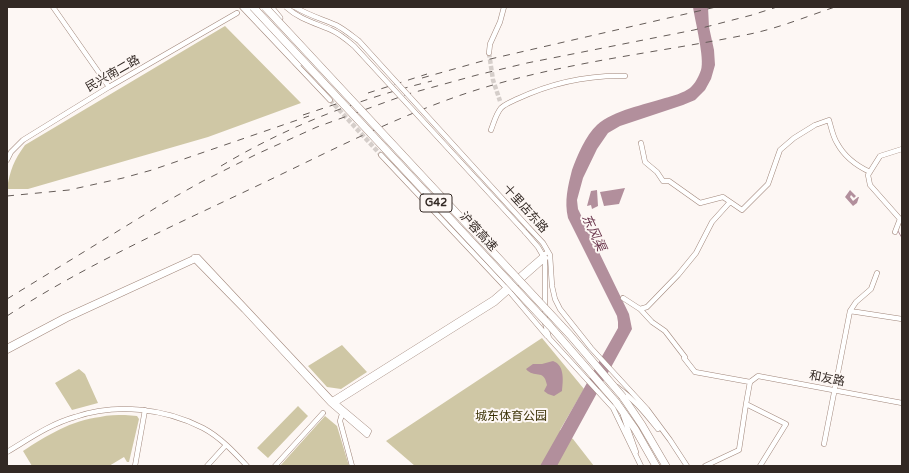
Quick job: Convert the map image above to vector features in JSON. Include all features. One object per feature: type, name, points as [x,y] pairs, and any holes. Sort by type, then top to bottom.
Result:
[{"type":"highway","points":[[249,7],[289,52],[319,77]]},
{"type":"highway","name":"沪蓉高速","points":[[253,7],[550,326],[617,404],[635,429],[656,466]]},
{"type":"highway","name":"沪蓉高速","points":[[265,7],[570,335],[608,380],[625,395],[666,466]]},
{"type":"highway","points":[[270,7],[292,36]]},
{"type":"street","points":[[53,7],[109,87]]},
{"type":"street","points":[[242,7],[330,100]]},
{"type":"street","name":"十里店东路","points":[[286,7],[304,20],[331,30],[342,36],[354,46],[525,232],[544,257]]},
{"type":"street","name":"十里店东路","points":[[295,7],[307,14],[336,25],[359,41],[529,228],[549,253]]},
{"type":"street","points":[[489,53],[490,44],[500,22],[504,7]]},
{"type":"street","name":"民兴南二路","points":[[7,160],[11,152],[23,140],[109,87],[237,13]]},
{"type":"street","points":[[491,130],[496,116],[502,106],[540,90],[580,79],[611,75],[625,76]]},
{"type":"street","points":[[500,101],[502,106]]},
{"type":"street","points":[[641,143],[645,162],[657,172],[662,181],[669,181],[700,203],[723,197],[742,210],[768,184],[780,150],[815,125],[829,120],[836,143],[846,155],[862,168],[870,172]]},
{"type":"street","points":[[895,232],[900,219],[870,185],[868,175],[880,156],[902,149]]},
{"type":"street","points":[[381,155],[507,290],[552,342],[613,408],[642,466]]},
{"type":"street","points":[[640,309],[647,307],[696,253],[712,222],[730,202]]},
{"type":"street","points":[[332,403],[495,303],[507,290],[549,253]]},
{"type":"street","points":[[549,253],[552,286],[560,309],[591,348],[647,409],[682,457],[686,466]]},
{"type":"street","points":[[544,257],[545,323],[552,342]]},
{"type":"street","points":[[196,258],[342,414],[366,435],[369,431],[332,403]]},
{"type":"street","points":[[7,347],[64,317],[196,258]]},
{"type":"street","points":[[7,351],[67,319],[196,258]]},
{"type":"street","points":[[824,444],[850,311],[856,302],[871,290],[877,273]]},
{"type":"street","points":[[623,298],[640,309],[652,322],[665,331],[686,357],[684,358],[695,372],[750,382],[739,450],[705,466]]},
{"type":"street","points":[[850,311],[902,319]]},
{"type":"street","name":"和友路","points":[[750,382],[758,376],[902,403]]},
{"type":"street","points":[[625,395],[640,406],[682,457]]},
{"type":"street","points":[[617,404],[642,466]]},
{"type":"street","points":[[746,404],[786,424],[760,466]]},
{"type":"street","points":[[7,452],[49,427],[75,416],[114,409],[145,410],[176,417],[203,429],[226,445],[247,466]]},
{"type":"street","points":[[135,466],[145,410]]},
{"type":"street","points":[[275,466],[323,413]]},
{"type":"street","points":[[342,414],[340,421],[352,466]]},
{"type":"street","points":[[207,466],[226,445]]},
{"type":"green space","points":[[225,26],[301,103],[208,137],[28,189],[7,189],[13,166],[25,145]]},
{"type":"green space","name":"城东体育公园","points":[[542,338],[584,389],[560,430],[573,439],[594,466],[415,466],[386,441]]},
{"type":"green space","points":[[342,345],[367,372],[341,389],[327,387],[308,366]]},
{"type":"green space","points":[[79,369],[85,374],[98,403],[72,410],[55,383]]},
{"type":"green space","points":[[298,406],[308,416],[268,458],[257,448]]},
{"type":"green space","points":[[106,416],[137,416],[139,419],[129,462],[127,462],[124,457],[109,466],[32,466],[23,451],[50,434],[79,421]]},
{"type":"green space","points":[[325,416],[337,426],[349,466],[280,466]]},
{"type":"shaded area","points":[[693,7],[708,7],[709,27],[714,50],[715,65],[711,79],[705,90],[695,100],[620,126],[608,133],[597,149],[583,178],[577,200],[578,209],[629,314],[632,329],[557,466],[540,466],[618,328],[617,316],[568,218],[566,200],[572,170],[579,152],[589,134],[597,125],[612,115],[630,108],[687,90],[697,80],[701,70],[702,57]]},
{"type":"shaded area","points":[[625,188],[619,204],[604,206],[600,192]]},
{"type":"shaded area","points":[[597,190],[598,206],[592,209],[591,205],[587,206],[591,191]]},
{"type":"shaded area","points":[[850,190],[856,196],[854,198],[851,195],[850,197],[853,201],[859,197],[857,203],[853,206],[845,197]]},
{"type":"shaded area","points":[[553,361],[560,366],[563,378],[562,391],[554,396],[544,391],[547,385],[544,377],[529,372],[526,369],[533,364],[542,364]]},
{"type":"waterway","points":[[898,231],[902,238]]},
{"type":"tunnel","points":[[489,53],[493,80],[500,101]]},
{"type":"tunnel","points":[[330,100],[381,155]]},
{"type":"railway","points":[[422,78],[486,60],[716,7]]},
{"type":"railway","points":[[7,299],[162,204],[203,181],[257,154],[317,127],[408,94],[477,75],[527,63],[694,30],[777,7]]},
{"type":"railway","points":[[7,316],[68,279],[164,230],[378,128],[438,103],[500,83],[562,68],[761,31],[835,7]]},
{"type":"railway","points":[[368,93],[427,74]]},
{"type":"railway","points":[[221,166],[271,139],[323,116],[377,96],[432,81]]},
{"type":"railway","points":[[303,115],[339,103]]},
{"type":"railway","points":[[7,196],[69,190],[123,178],[152,170],[309,116]]},
{"type":"water label","name":"东风渠","points":[[593,233]]}]
